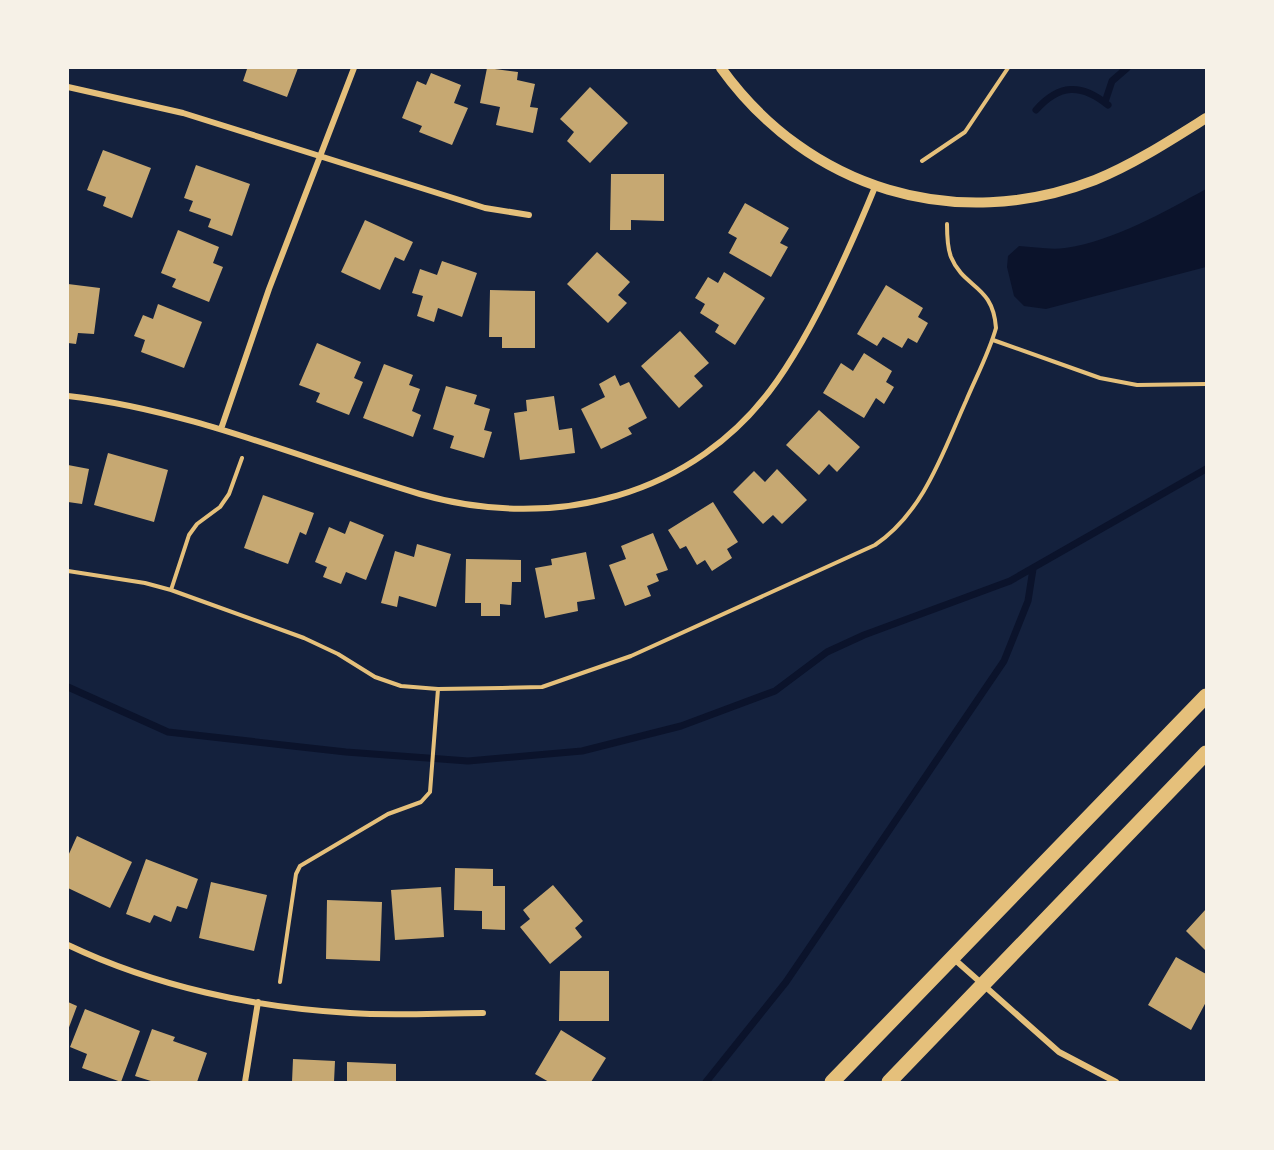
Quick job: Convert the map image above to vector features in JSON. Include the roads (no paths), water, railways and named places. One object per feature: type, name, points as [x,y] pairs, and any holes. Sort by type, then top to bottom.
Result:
[{"type":"main road","points":[[832,1083],[1206,696]]},
{"type":"main road","points":[[889,1083],[1206,753]]},
{"type":"street","points":[[221,429],[319,155],[354,68]]},
{"type":"street","points":[[721,68],[758,112],[791,140],[825,163],[876,187],[927,199],[961,203],[995,202],[1048,195],[1112,172],[1206,118]]},
{"type":"street","points":[[68,87],[155,105],[484,208],[529,215]]},
{"type":"street","points":[[68,396],[142,407],[221,429],[419,494],[486,509],[529,510],[585,505],[626,493],[662,478],[712,447],[745,417],[777,382],[820,304],[876,187]]},
{"type":"street","points":[[68,945],[169,983],[258,1002],[352,1013],[483,1013]]},
{"type":"street","points":[[952,958],[1059,1052],[1116,1083]]},
{"type":"street","points":[[245,1083],[258,1002]]},
{"type":"water","points":[[1206,189],[1206,267],[1046,309],[1024,306],[1014,296],[1007,267],[1008,256],[1019,246],[1060,249],[1102,239],[1138,225]]},
{"type":"waterway","points":[[1105,102],[1112,81],[1127,68]]},
{"type":"waterway","points":[[1036,110],[1053,95],[1070,90],[1089,93],[1108,105]]},
{"type":"waterway","points":[[68,687],[168,732],[346,752],[468,761],[582,751],[681,726],[775,691],[827,652],[864,635],[1010,581],[1206,469]]},
{"type":"waterway","points":[[706,1082],[786,982],[1004,661],[1028,601],[1033,569]]}]
